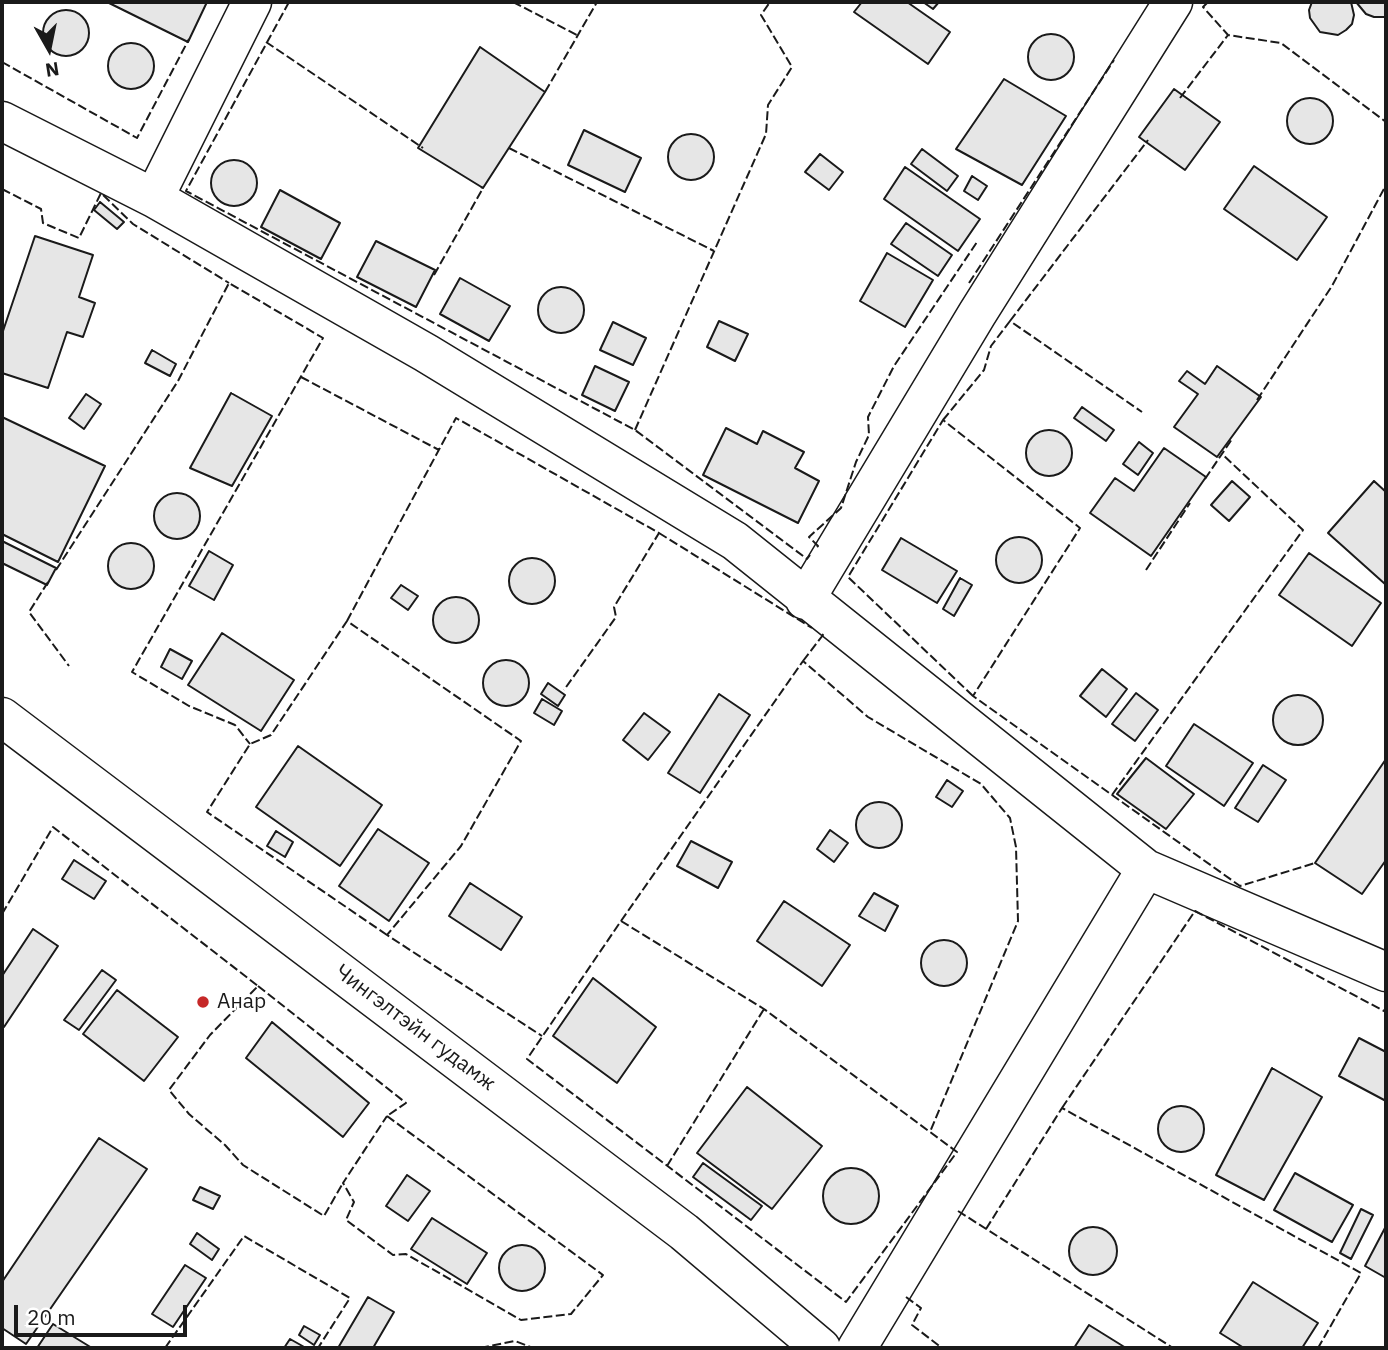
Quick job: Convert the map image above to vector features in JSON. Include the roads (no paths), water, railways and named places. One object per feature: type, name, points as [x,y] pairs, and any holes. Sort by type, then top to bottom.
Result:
[{"type":"street","points":[[154,198],[252,2]]},
{"type":"street","points":[[805,600],[977,314],[1173,2]]},
{"type":"street","points":[[2,121],[154,198],[426,353],[735,541],[805,600],[935,699],[1146,869],[1386,972]]},
{"type":"street","name":"Чингэлтэйн гудамж","points":[[2,717],[684,1232],[821,1348]]},
{"type":"street","points":[[857,1348],[1146,869]]},
{"type":"place","name":"Анар","points":[[203,1002]]}]
